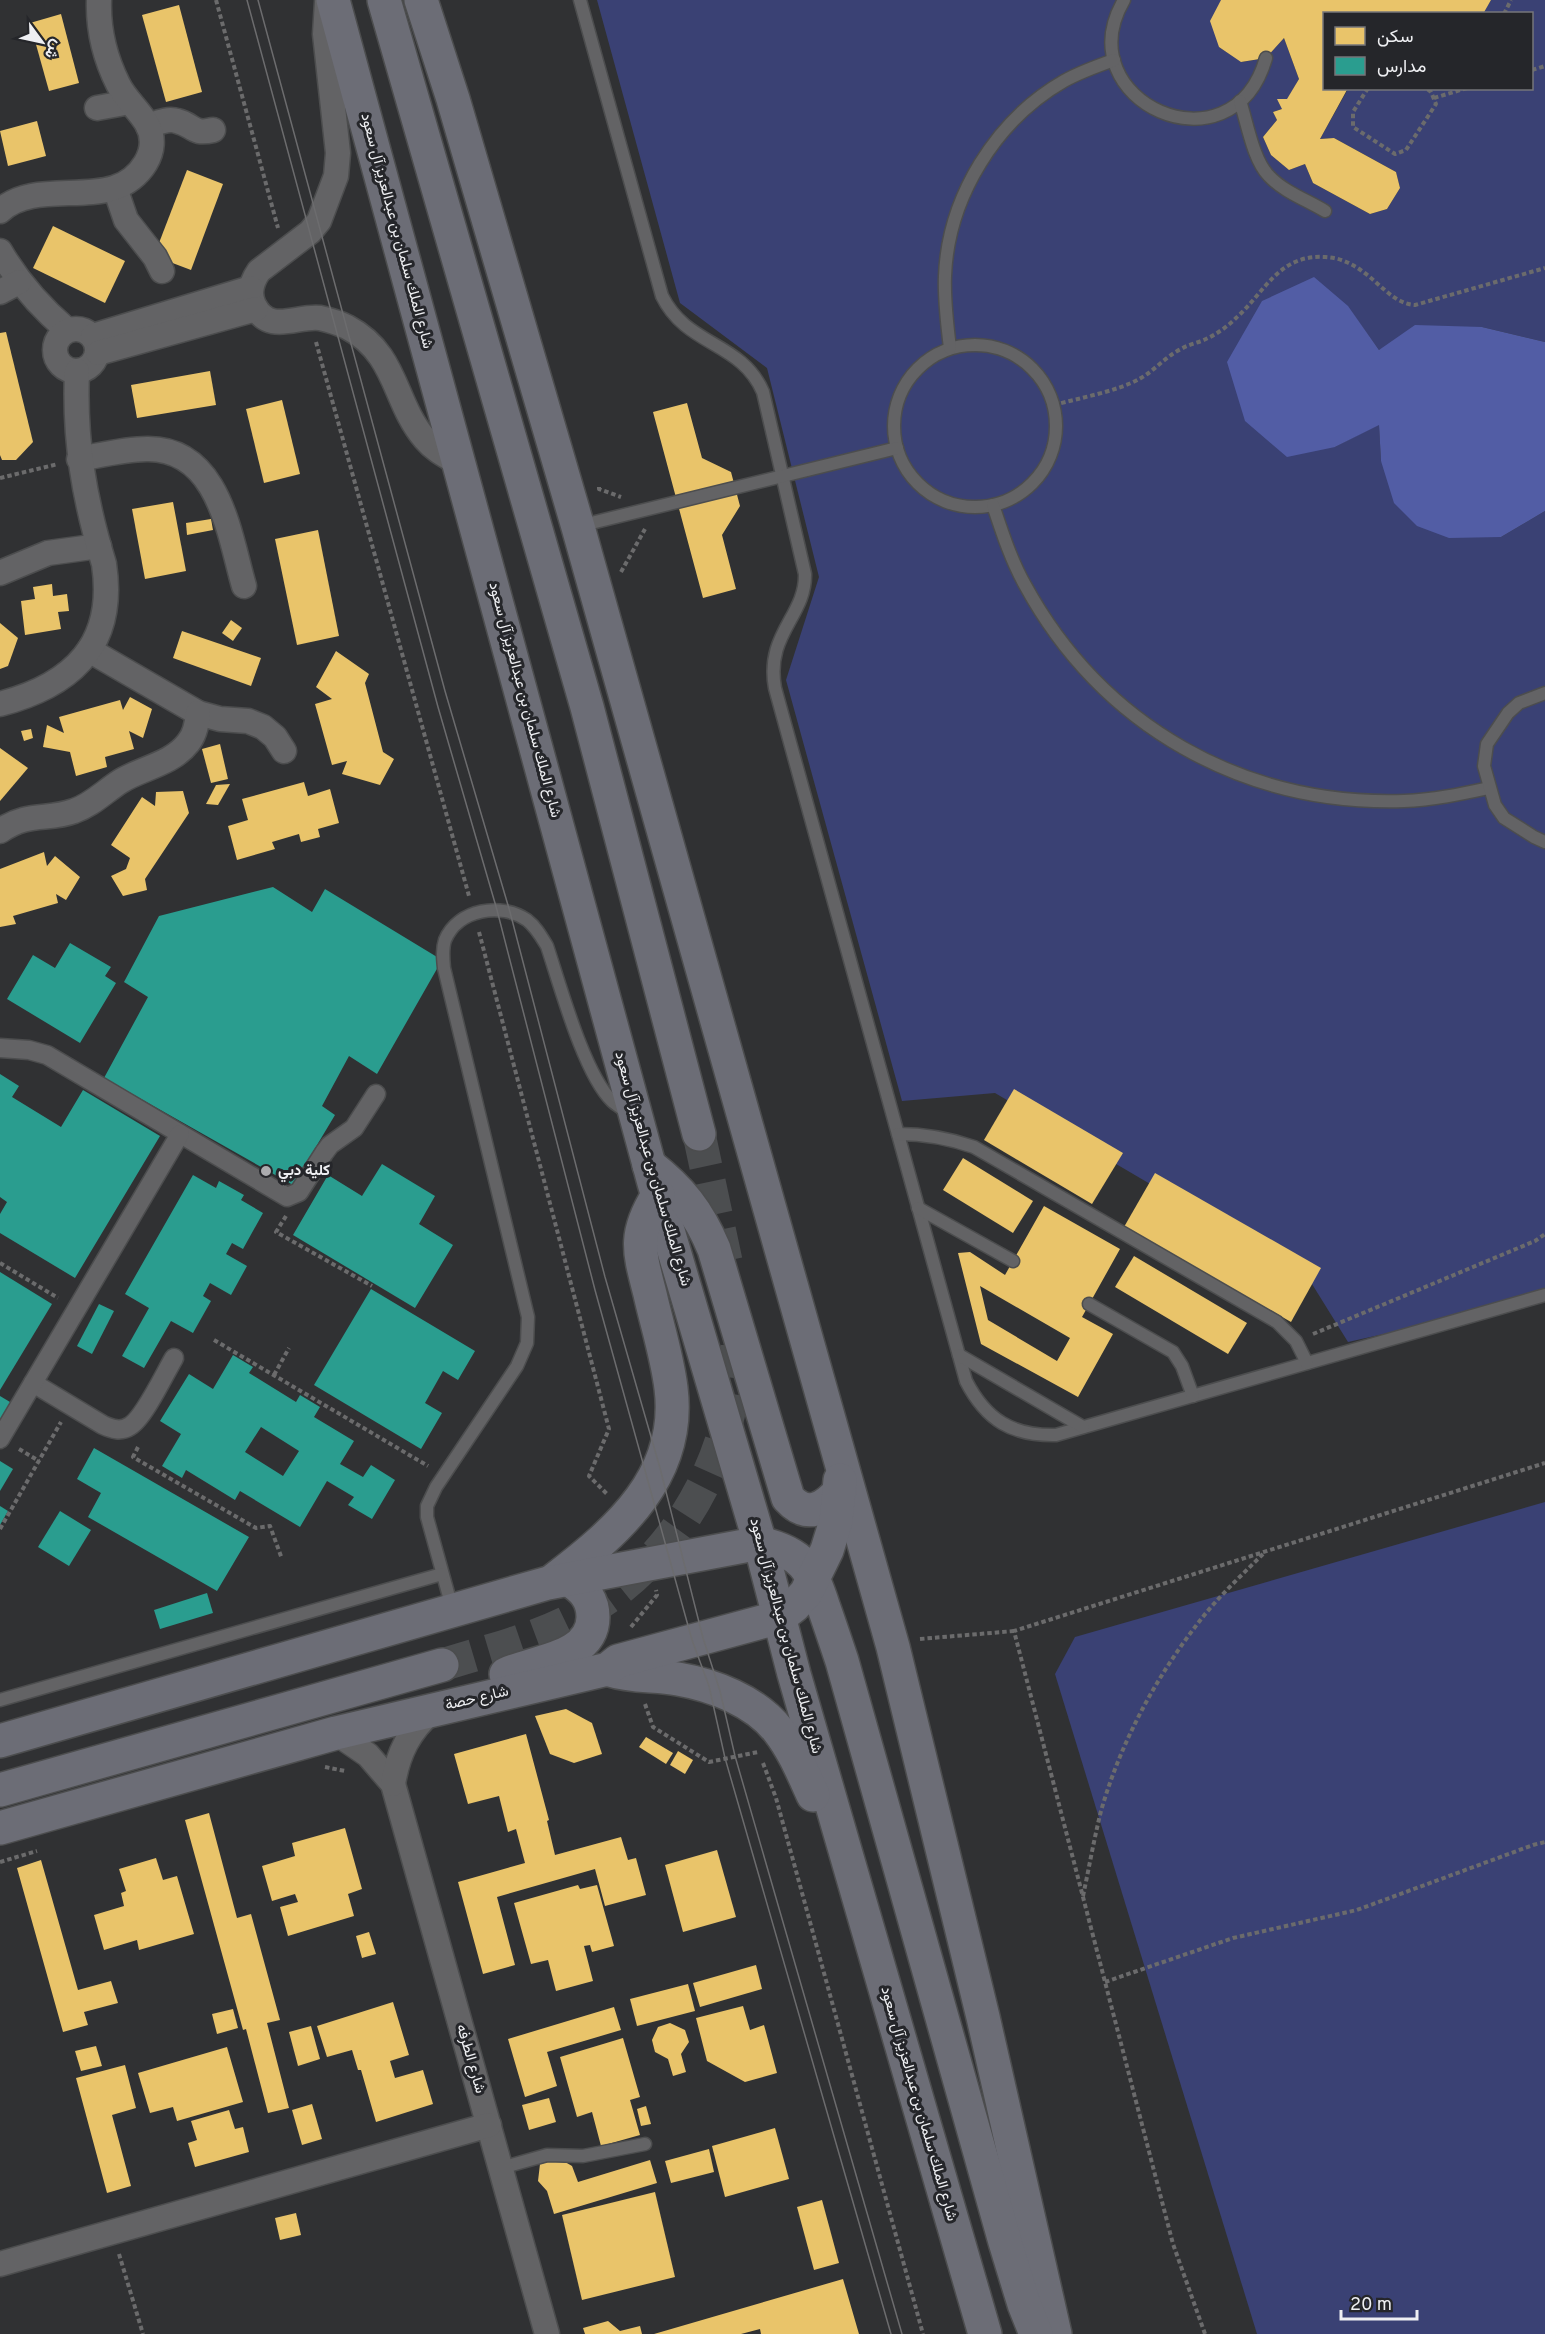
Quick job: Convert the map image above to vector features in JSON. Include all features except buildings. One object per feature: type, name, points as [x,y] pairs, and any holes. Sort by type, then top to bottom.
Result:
[{"type":"main road","name":"شارع الملك سلمان بن عبدالعزيز آل سعود","points":[[333,0],[653,1180],[760,1544],[794,1674],[985,2334]]},
{"type":"main road","points":[[384,0],[584,696],[699,1134]]},
{"type":"main road","points":[[421,0],[453,99],[578,527],[903,1686],[981,2006],[1055,2334]]},
{"type":"main road","points":[[559,1581],[628,1516],[651,1486],[660,1468],[668,1442],[672,1414],[671,1387],[642,1260],[640,1237],[653,1180],[670,1181],[688,1201],[707,1232],[788,1498],[794,1504],[810,1510],[827,1505],[840,1491]]},
{"type":"main road","name":"شارع حصة","points":[[0,1828],[336,1734],[608,1669],[618,1661],[780,1617],[806,1593],[827,1550],[836,1521],[840,1491],[839,1456]]},
{"type":"main road","points":[[0,1741],[559,1581],[760,1544],[777,1547],[792,1554],[805,1564],[814,1577],[842,1661],[1005,2242],[1036,2334]]},
{"type":"main road","points":[[465,1702],[495,1678],[573,1651],[583,1643],[590,1632],[593,1608],[588,1596],[580,1586],[559,1581]]},
{"type":"main road","points":[[794,1674],[795,1644],[799,1636],[811,1629],[827,1633],[842,1661]]},
{"type":"main road","points":[[0,1790],[442,1665]]},
{"type":"main road","points":[[608,1669],[621,1674],[683,1680],[714,1689],[743,1701],[762,1714],[790,1747],[851,1872]]},
{"type":"street","points":[[0,211],[5,206],[29,196],[76,194],[115,188],[133,179],[147,165],[152,145],[148,126],[119,86],[108,63],[102,39],[99,0]]},
{"type":"street","points":[[327,0],[325,34],[338,153],[336,176],[319,221],[310,232],[260,271],[254,279],[254,299],[269,320],[278,323],[319,318],[347,327],[366,340],[381,356],[424,438],[440,453],[458,463]]},
{"type":"street","points":[[96,108],[130,102]]},
{"type":"street","points":[[148,126],[177,120],[192,130],[203,133],[213,130]]},
{"type":"street","points":[[115,188],[126,220],[155,257],[162,271]]},
{"type":"street","points":[[0,251],[10,287],[67,330]]},
{"type":"street","points":[[95,345],[254,299]]},
{"type":"street","points":[[76,328],[86,331],[95,345],[94,362],[87,369],[69,370],[57,359],[56,343],[60,335],[67,330],[76,328]]},
{"type":"street","points":[[0,704],[40,692],[59,681],[76,667],[89,650],[104,617],[106,573],[79,459],[76,433],[77,371]]},
{"type":"street","points":[[79,459],[147,449],[166,451],[198,468],[210,482],[218,499],[244,586]]},
{"type":"street","points":[[0,573],[48,553],[99,546]]},
{"type":"street","points":[[89,650],[198,713],[220,719],[248,721],[263,727],[275,737],[284,751]]},
{"type":"street","points":[[0,831],[10,824],[31,817],[72,812],[90,804],[135,773],[179,753],[190,742],[196,729],[198,713]]},
{"type":"street","points":[[0,1048],[47,1054],[287,1197],[299,1192],[330,1145],[354,1128],[376,1094]]},
{"type":"street","points":[[0,1439],[180,1134]]},
{"type":"street","points":[[33,1383],[112,1430],[122,1430],[132,1426],[141,1416],[174,1358]]},
{"type":"street","name":"شارع الطرفه","points":[[393,1784],[401,1750],[420,1722],[433,1710]]},
{"type":"street","name":"شارع الطرفه","points":[[336,1734],[368,1755],[393,1784],[547,2334]]},
{"type":"street","points":[[0,2264],[489,2125]]},
{"type":"lane","points":[[580,0],[662,296],[668,308],[684,326],[742,362],[758,381],[763,393],[805,582],[803,593],[775,651],[773,675],[966,1381],[973,1395],[983,1408],[1009,1428],[1040,1436],[1056,1435],[1545,1295]]},
{"type":"lane","points":[[1124,0],[1114,25],[1112,42],[1114,60],[1120,76],[1130,91],[1143,103],[1158,112],[1183,118],[1209,117],[1226,110],[1240,101],[1257,81],[1266,58]]},
{"type":"lane","points":[[950,348],[945,304],[945,274],[949,243],[957,213],[982,160],[998,137],[1039,98],[1071,78],[1114,60]]},
{"type":"lane","points":[[1240,101],[1257,155],[1267,174],[1287,190],[1325,211]]},
{"type":"lane","points":[[982,344],[1014,354],[1040,375],[1054,405],[1057,421],[1056,437],[1045,468],[1023,492],[993,505],[975,507],[941,500],[926,491],[914,479],[903,464],[897,448],[894,431],[895,413],[908,380],[933,356],[950,348],[982,344]]},
{"type":"lane","points":[[578,527],[897,448]]},
{"type":"lane","points":[[993,505],[1006,545],[1024,584],[1046,620],[1071,654],[1099,685],[1130,713],[1165,738],[1201,759],[1240,776],[1280,789],[1322,797],[1364,801],[1406,801],[1489,788]]},
{"type":"lane","points":[[1545,693],[1519,703],[1508,713],[1493,734],[1484,755],[1489,788],[1495,805],[1504,818],[1545,842]]},
{"type":"lane","points":[[453,1612],[427,1517],[427,1506],[444,1475],[517,1366],[527,1343],[529,1330],[506,1220],[444,968],[442,954],[445,940],[452,928],[474,912],[497,910],[510,912],[526,920],[538,931],[547,946],[594,1074],[611,1100],[636,1119]]},
{"type":"lane","points":[[898,1134],[949,1139],[974,1148],[1277,1322],[1296,1341],[1307,1363]]},
{"type":"lane","points":[[918,1208],[1014,1261]]},
{"type":"lane","points":[[1089,1304],[1173,1352],[1182,1365],[1193,1396]]},
{"type":"lane","points":[[959,1355],[1083,1427]]},
{"type":"lane","points":[[0,1700],[442,1574]]},
{"type":"lane","points":[[501,2168],[548,2155],[583,2156],[645,2144]]},
{"type":"path","points":[[216,0],[285,253]]},
{"type":"path","points":[[1367,90],[1353,112],[1353,127],[1395,154],[1406,150],[1436,104],[1428,90]]},
{"type":"path","points":[[1434,98],[1460,90]]},
{"type":"path","points":[[1054,405],[1140,379],[1170,354],[1206,340],[1249,306],[1272,277],[1296,261],[1325,257],[1352,263],[1401,302],[1415,305],[1545,268]]},
{"type":"path","points":[[0,478],[79,459]]},
{"type":"path","points":[[299,1192],[276,1232],[372,1286]]},
{"type":"path","points":[[1296,1341],[1524,1245],[1545,1234]]},
{"type":"path","points":[[0,1263],[77,1309]]},
{"type":"path","points":[[214,1340],[444,1475]]},
{"type":"path","points":[[274,1375],[289,1348]]},
{"type":"path","points":[[0,1529],[70,1406]]},
{"type":"path","points":[[132,1426],[146,1434],[133,1457],[256,1528],[270,1526],[282,1559]]},
{"type":"path","points":[[916,1640],[1014,1631],[1545,1463]]},
{"type":"path","points":[[1083,1897],[1101,1811],[1115,1770],[1153,1690],[1177,1652],[1204,1616],[1266,1550]]},
{"type":"path","points":[[1014,1631],[1173,2244],[1205,2334]]},
{"type":"path","points":[[743,1701],[776,1798],[923,2334]]},
{"type":"path","points":[[316,1766],[354,1772],[393,1784]]},
{"type":"path","points":[[1105,1982],[1233,1938],[1357,1910],[1545,1842]]},
{"type":"path","points":[[0,1862],[48,1847]]},
{"type":"path","points":[[113,2232],[143,2334]]},
{"type":"shaded area","points":[[597,0],[1221,0],[1219,47],[1242,62],[1266,58],[1284,38],[1299,79],[1282,109],[1273,112],[1277,120],[1263,137],[1271,155],[1289,170],[1305,164],[1313,183],[1370,214],[1387,209],[1400,188],[1396,172],[1334,138],[1320,139],[1347,90],[1533,90],[1533,12],[1484,12],[1491,0],[1545,0],[1545,342],[1482,327],[1379,350],[1348,307],[1335,447],[1379,424],[1381,461],[1501,537],[1545,511],[1545,1298],[1348,1342],[1307,1276],[995,1093],[902,1101],[786,680],[819,577],[767,368],[680,303]]},
{"type":"shaded area","points":[[1314,277],[1348,306],[1379,350],[1415,325],[1482,327],[1545,342],[1545,511],[1501,537],[1449,538],[1417,526],[1394,503],[1381,461],[1379,425],[1335,447],[1287,457],[1245,421],[1227,362],[1262,301]]},
{"type":"shaded area","points":[[1545,1502],[1545,2334],[1257,2334],[1055,1674],[1075,1637]]},
{"type":"tunnel","points":[[699,1134],[726,1261]]},
{"type":"tunnel","points":[[442,1665],[559,1626],[612,1595],[645,1567],[673,1534],[696,1498],[714,1460],[728,1419],[735,1376],[737,1333]]},
{"type":"tram line","points":[[247,0],[438,707],[497,910],[595,1290],[692,1640],[709,1686],[725,1758],[891,2334]]},
{"type":"tram line","points":[[258,0],[445,691],[510,912],[605,1277],[660,1468],[703,1638],[720,1691],[735,1756],[902,2334]]},
{"type":"place","name":"كلية دبي","points":[[266,1171]]}]
